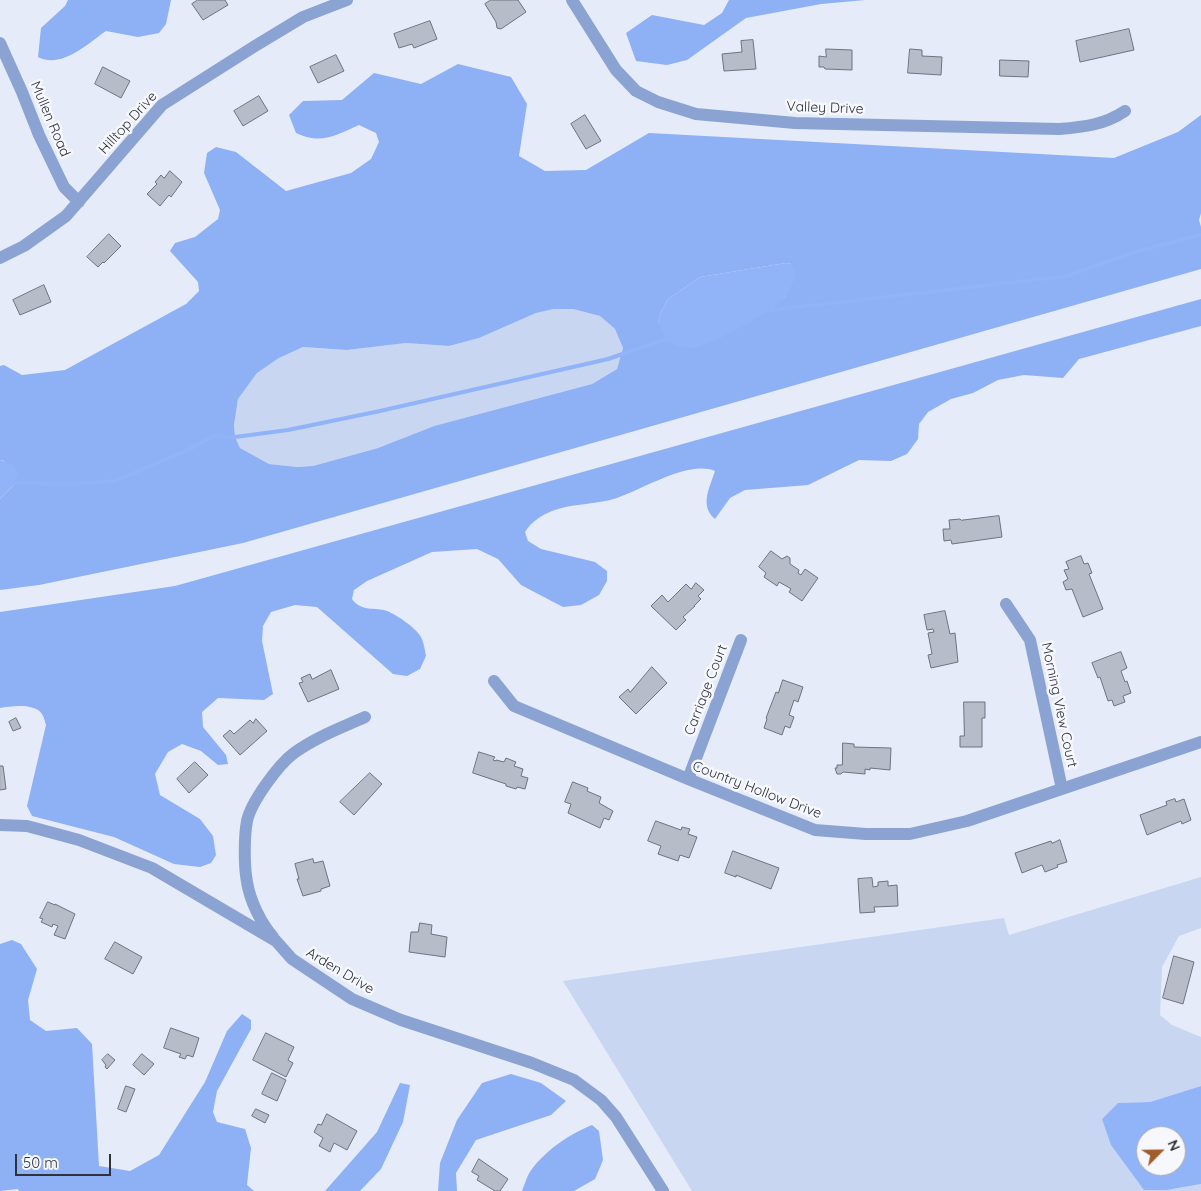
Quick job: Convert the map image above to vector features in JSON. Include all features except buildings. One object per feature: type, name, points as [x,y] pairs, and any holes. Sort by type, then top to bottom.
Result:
[{"type":"street","name":"Hilltop Drive","points":[[0,258],[24,246],[66,216],[162,104],[302,17],[347,0]]},
{"type":"street","name":"Valley Drive","points":[[572,0],[616,70],[636,91],[658,102],[696,114],[795,123],[1060,129],[1095,125],[1113,119],[1125,111]]},
{"type":"street","name":"Mullen Road","points":[[0,43],[39,135],[64,187],[78,202]]},
{"type":"street","name":"Morning View Court","points":[[1006,604],[1030,640],[1062,789]]},
{"type":"street","name":"Carriage Court","points":[[688,779],[741,640]]},
{"type":"street","name":"Country Hollow Drive","points":[[494,682],[514,706],[815,830],[866,834],[910,834],[958,824],[1201,742]]},
{"type":"street","points":[[276,941],[254,905],[247,882],[245,850],[247,820],[264,787],[293,754],[322,736],[365,717]]},
{"type":"street","name":"Arden Drive","points":[[0,825],[28,826],[79,840],[152,868],[276,941],[292,959],[352,999],[401,1020],[532,1063],[574,1080],[601,1100],[616,1117],[664,1191]]},
{"type":"shaded area","points":[[68,0],[171,0],[166,24],[159,33],[138,37],[106,31],[82,48],[65,57],[47,60],[38,57],[41,28],[65,6]]},
{"type":"shaded area","points":[[729,0],[865,0],[821,4],[746,18],[687,60],[667,65],[636,61],[626,33],[652,15],[704,25],[722,13]]},
{"type":"shaded area","points":[[458,64],[511,77],[527,104],[519,156],[545,171],[586,170],[649,133],[1114,158],[1178,132],[1201,115],[1201,213],[1199,220],[1201,227],[1201,269],[243,543],[39,585],[0,590],[0,499],[14,485],[4,461],[0,460],[0,366],[4,365],[22,375],[65,370],[186,304],[199,291],[198,282],[170,251],[175,243],[195,237],[218,219],[220,210],[204,173],[207,153],[216,147],[236,152],[286,191],[351,173],[371,159],[379,142],[376,133],[359,125],[329,137],[305,137],[296,133],[289,115],[303,101],[342,100],[374,73],[421,84]],"holes":[[[786,263],[791,264],[786,296],[773,307],[713,341],[658,322],[668,299],[700,277]],[[554,309],[573,309],[600,316],[615,329],[623,348],[617,369],[592,384],[434,426],[378,448],[313,466],[297,467],[269,464],[240,448],[235,437],[234,425],[238,399],[257,373],[279,358],[303,347],[347,350],[406,343],[449,346],[479,338],[536,313]]]},
{"type":"shaded area","points":[[786,263],[791,264],[796,275],[790,289],[786,296],[756,319],[727,335],[701,346],[685,348],[667,341],[658,322],[661,312],[668,299],[700,277]]},
{"type":"shaded area","points":[[1201,299],[1201,326],[1079,359],[1063,378],[1024,375],[998,380],[973,393],[951,399],[928,412],[919,424],[918,439],[907,454],[891,461],[859,460],[808,485],[745,490],[730,498],[715,519],[710,514],[707,496],[715,471],[704,469],[679,472],[617,498],[560,508],[548,513],[537,519],[527,528],[525,532],[528,541],[541,549],[595,562],[607,571],[607,581],[599,595],[581,605],[563,607],[521,585],[498,559],[477,549],[432,552],[367,581],[354,590],[352,599],[360,606],[391,613],[411,626],[419,633],[422,639],[426,656],[420,669],[407,676],[393,674],[317,607],[295,605],[271,612],[263,626],[262,641],[273,694],[264,700],[218,698],[202,712],[203,727],[226,755],[228,764],[218,765],[201,751],[182,744],[168,752],[155,774],[160,795],[200,819],[213,836],[216,855],[211,863],[200,867],[174,864],[114,837],[32,816],[27,806],[46,725],[42,714],[34,708],[22,706],[0,708],[0,612],[175,586]]},
{"type":"shaded area","points":[[554,309],[573,309],[600,316],[615,329],[623,348],[617,369],[592,384],[434,426],[378,448],[313,466],[297,467],[269,464],[240,448],[235,437],[234,425],[238,399],[257,373],[279,358],[303,347],[347,350],[406,343],[449,346],[479,338],[536,313]]},
{"type":"shaded area","points":[[0,460],[14,465],[18,474],[14,485],[0,499]]},
{"type":"shaded area","points":[[1201,877],[1201,928],[1179,936],[1162,967],[1160,1015],[1172,1025],[1201,1037],[1201,1086],[1150,1102],[1118,1103],[1102,1119],[1136,1156],[1136,1176],[1154,1176],[1167,1190],[1201,1184],[1201,1191],[692,1191],[563,981],[1004,918],[1009,935]]},
{"type":"shaded area","points":[[12,940],[21,944],[37,969],[28,1000],[30,1020],[46,1031],[77,1028],[92,1044],[99,1166],[130,1171],[159,1155],[205,1082],[227,1031],[242,1014],[251,1020],[251,1029],[217,1091],[213,1112],[217,1122],[245,1129],[251,1148],[247,1185],[254,1191],[19,1191],[18,1189],[0,1191],[0,944]]},
{"type":"shaded area","points":[[511,1074],[541,1083],[566,1101],[551,1115],[476,1140],[456,1173],[457,1191],[438,1191],[440,1163],[457,1120],[482,1083]]},
{"type":"shaded area","points":[[400,1083],[410,1085],[403,1122],[381,1169],[360,1191],[325,1191],[377,1132]]},
{"type":"shaded area","points":[[1201,1086],[1201,1184],[1167,1190],[1144,1190],[1111,1145],[1102,1119],[1118,1103],[1150,1102]]},
{"type":"shaded area","points":[[592,1125],[599,1131],[603,1160],[595,1179],[574,1191],[522,1191],[530,1171],[544,1155],[575,1133]]},
{"type":"waterway","points":[[764,311],[1067,276],[1138,251],[1201,235]]},
{"type":"waterway","points":[[0,483],[72,484],[115,481],[188,450],[213,436],[235,437],[288,430],[380,411],[608,359],[669,338]]}]
